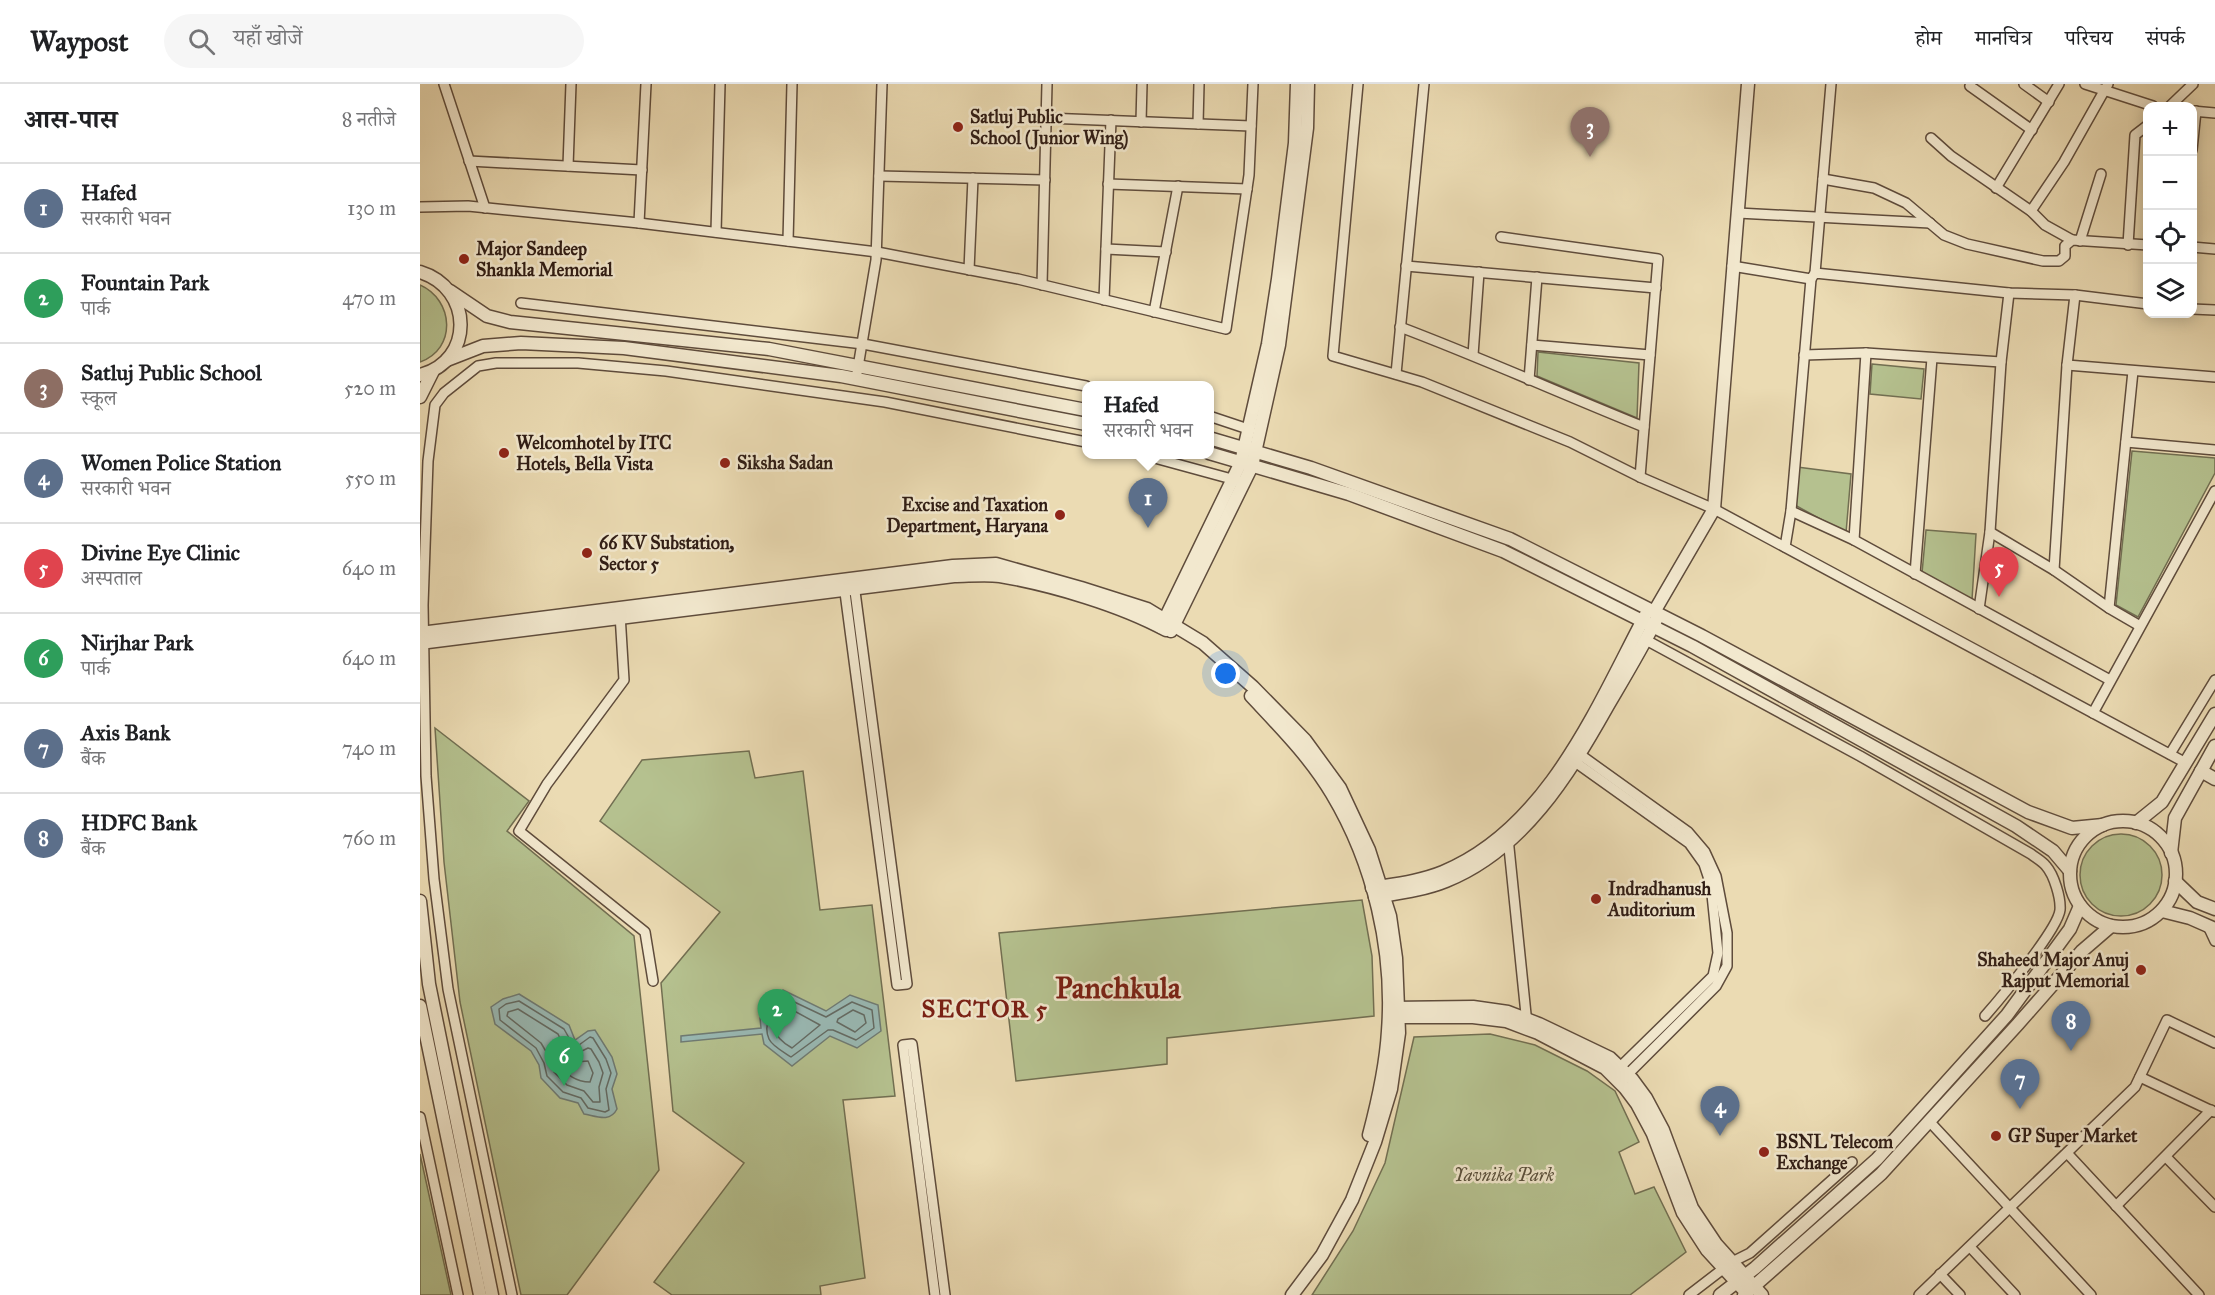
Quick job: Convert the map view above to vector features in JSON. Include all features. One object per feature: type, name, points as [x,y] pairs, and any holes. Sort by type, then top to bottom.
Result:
[{"type":"street","points":[[444,84],[485,208]]},
{"type":"street","points":[[568,166],[571,84]]},
{"type":"street","points":[[639,223],[646,84]]},
{"type":"street","points":[[716,232],[720,84]]},
{"type":"street","points":[[788,241],[792,84]]},
{"type":"street","points":[[856,379],[877,252],[882,84]]},
{"type":"street","points":[[1042,285],[1047,84]]},
{"type":"street","points":[[1141,122],[1142,84]]},
{"type":"street","points":[[1198,124],[1199,84]]},
{"type":"street","points":[[420,207],[485,208],[639,223],[877,252],[1042,285],[1226,329],[1247,189],[1253,84]]},
{"type":"street","points":[[1250,450],[1248,429],[1268,344],[1278,279],[1295,143],[1297,84]]},
{"type":"street","points":[[1167,626],[1246,464],[1279,345],[1307,128],[1308,84]]},
{"type":"street","points":[[1358,84],[1333,356],[1422,382],[1570,442],[1640,477],[1714,509],[2186,763]]},
{"type":"street","points":[[1396,374],[1424,84]]},
{"type":"street","points":[[1377,892],[1441,873],[1466,861],[1502,837],[1551,783],[1573,755],[1714,509],[1748,84]]},
{"type":"street","points":[[1785,547],[1791,511],[1831,84]]},
{"type":"street","points":[[1971,84],[1970,86],[2032,130]]},
{"type":"street","points":[[2024,84],[2049,102]]},
{"type":"street","points":[[1996,188],[2059,84]]},
{"type":"street","points":[[2085,84],[2106,88],[2143,102]]},
{"type":"street","points":[[2174,102],[2193,84]]},
{"type":"street","points":[[2031,211],[2064,162],[2106,88]]},
{"type":"street","points":[[2197,111],[2215,113]]},
{"type":"street","points":[[1046,118],[1251,126]]},
{"type":"street","points":[[1104,300],[1111,120]]},
{"type":"street","points":[[2128,245],[2134,135],[2143,129]]},
{"type":"street","points":[[1931,138],[1951,156],[2031,211],[2045,225],[2076,241],[2143,245]]},
{"type":"street","points":[[469,161],[642,170]]},
{"type":"street","points":[[1823,179],[1874,188],[1906,203],[1944,235],[1967,244],[2043,261],[2060,261],[2065,256],[2065,246],[2076,241],[2101,174]]},
{"type":"street","points":[[879,176],[1045,180]]},
{"type":"street","points":[[969,270],[973,178]]},
{"type":"street","points":[[1108,184],[1247,189]]},
{"type":"street","points":[[1154,312],[1178,186]]},
{"type":"street","points":[[1738,213],[1930,223]]},
{"type":"street","points":[[1502,237],[1658,259],[1640,477]]},
{"type":"street","points":[[2197,247],[2215,249]]},
{"type":"street","points":[[1106,249],[1166,252]]},
{"type":"street","points":[[1406,266],[1656,288]]},
{"type":"street","points":[[1732,266],[1813,276],[2009,293],[2075,295],[2143,303]]},
{"type":"street","points":[[420,272],[437,279],[450,291],[487,316],[499,319],[769,349],[1082,409]]},
{"type":"street","points":[[1473,354],[1479,272]]},
{"type":"street","points":[[1529,380],[1537,277]]},
{"type":"street","points":[[447,360],[459,341],[462,321],[457,302],[450,291]]},
{"type":"street","points":[[1979,609],[1990,532],[2001,363],[2009,293]]},
{"type":"street","points":[[2054,570],[2067,365],[2075,295]]},
{"type":"street","points":[[521,303],[863,344],[1082,385]]},
{"type":"street","points":[[2197,309],[2215,310]]},
{"type":"street","points":[[632,335],[633,317]]},
{"type":"street","points":[[1400,327],[1473,354],[1529,380],[1644,427]]},
{"type":"street","points":[[420,375],[433,371],[447,360],[483,346],[521,343],[624,348],[856,379],[1082,423]]},
{"type":"street","points":[[548,344],[548,362]]},
{"type":"street","points":[[1532,345],[1650,355]]},
{"type":"street","points":[[1804,355],[1866,353],[2001,363]]},
{"type":"street","points":[[1854,540],[1866,353]]},
{"type":"street","points":[[1915,574],[1932,358]]},
{"type":"street","points":[[512,1295],[448,989],[434,879],[426,776],[421,638],[423,523],[435,405],[444,393],[478,366],[496,363],[548,362],[666,371],[864,398],[1082,441]]},
{"type":"street","points":[[2067,365],[2215,377]]},
{"type":"street","points":[[420,397],[433,371]]},
{"type":"street","points":[[2109,608],[2133,371]]},
{"type":"street","points":[[1214,418],[1248,429]]},
{"type":"street","points":[[1214,439],[1311,468],[1510,539],[1654,612],[2028,812],[2072,828],[2123,821],[2136,823],[2152,830],[2162,838],[2172,853]]},
{"type":"street","points":[[2126,442],[2215,450]]},
{"type":"street","points":[[1214,454],[1349,494],[1503,551],[1692,646],[2016,826],[2053,851],[2070,871]]},
{"type":"street","points":[[1158,459],[1238,481]]},
{"type":"street","points":[[2093,713],[2215,491]]},
{"type":"street","points":[[1791,511],[1854,540],[2110,680]]},
{"type":"street","points":[[1990,532],[2140,626]]},
{"type":"street","points":[[421,638],[849,584],[953,566],[996,564],[1167,626],[1199,650],[1247,693],[1299,747],[1332,794],[1390,916],[1396,958],[1393,1012],[1388,1031],[1380,1090],[1369,1137],[1346,1194],[1317,1249],[1281,1295]]},
{"type":"street","points":[[849,584],[908,984],[897,985],[849,584]]},
{"type":"street","points":[[620,613],[624,680],[547,784],[519,831],[645,932],[653,981]]},
{"type":"street","points":[[1377,892],[1445,882],[1471,869],[1508,843],[1534,817],[1646,640],[1648,624]]},
{"type":"street","points":[[1646,640],[1891,774],[2031,854],[2046,866],[2051,873],[2060,900],[2058,917],[2010,987],[1985,1016]]},
{"type":"street","points":[[2170,754],[2215,680]]},
{"type":"street","points":[[2136,823],[2162,802],[2215,714]]},
{"type":"street","points":[[2103,825],[2087,835],[2075,852],[2070,871],[2072,887],[2080,906],[2094,919],[2111,926],[2124,928],[2137,926],[2162,911],[2173,892],[2176,872],[2172,853],[2175,818],[2215,746]]},
{"type":"street","points":[[1573,755],[1688,832],[1705,852],[1716,876],[1727,933],[1727,966],[1716,987],[1620,1075]]},
{"type":"street","points":[[2201,771],[2215,779]]},
{"type":"street","points":[[1509,830],[1508,843],[1527,1024]]},
{"type":"street","points":[[2175,881],[2197,902],[2215,909]]},
{"type":"street","points":[[420,901],[429,984],[492,1295]]},
{"type":"street","points":[[1720,1295],[1877,1159],[2007,1015],[2070,930],[2080,906]]},
{"type":"street","points":[[2162,911],[2190,918],[2211,928],[2215,941]]},
{"type":"street","points":[[1393,1012],[1473,1017],[1527,1024],[1620,1075],[1653,1134],[1683,1213],[1707,1250],[1728,1265],[1751,1293],[1881,1174],[2082,951],[2111,926]]},
{"type":"street","points":[[420,1006],[480,1295]]},
{"type":"street","points":[[1292,1295],[1322,1255],[1352,1200],[1376,1142],[1390,1089],[1399,1033],[1393,1012]]},
{"type":"street","points":[[1919,1295],[2134,1087],[2167,1020],[2215,1043]]},
{"type":"street","points":[[909,1056],[935,1295]]},
{"type":"street","points":[[2116,1206],[2213,1111],[2140,1077]]},
{"type":"street","points":[[912,1081],[945,1295]]},
{"type":"street","points":[[420,1117],[458,1295]]},
{"type":"street","points":[[1929,1121],[2091,1295]]},
{"type":"street","points":[[2067,1153],[2199,1295]]},
{"type":"street","points":[[2166,1157],[2215,1207]]},
{"type":"street","points":[[1689,1295],[1728,1265],[1750,1253],[1852,1162]]},
{"type":"street","points":[[1970,1247],[2015,1295]]},
{"type":"street","points":[[1940,1274],[1960,1295]]},
{"type":"green space","points":[[420,285],[440,302],[447,324],[440,347],[432,356],[420,362]]},
{"type":"green space","points":[[1538,352],[1639,363],[1637,418],[1537,376]]},
{"type":"green space","points":[[1872,364],[1924,369],[1921,399],[1870,394]]},
{"type":"green space","points":[[2132,451],[2215,458],[2215,473],[2138,617],[2116,605]]},
{"type":"green space","points":[[1797,467],[1851,474],[1846,533],[1793,504]]},
{"type":"green space","points":[[1926,530],[1976,534],[1972,600],[1922,573]]},
{"type":"green space","points":[[435,728],[529,801],[507,831],[634,936],[659,1170],[567,1295],[521,1295],[460,1002],[444,862]]},
{"type":"green space","points":[[749,751],[755,778],[803,771],[820,910],[872,905],[895,1096],[843,1100],[865,1278],[820,1286],[821,1295],[672,1295],[654,1282],[744,1163],[673,1111],[661,983],[720,912],[600,821],[642,760]]},
{"type":"green space","points":[[2121,834],[2137,838],[2150,846],[2158,859],[2162,875],[2158,891],[2150,904],[2137,912],[2121,916],[2105,912],[2092,904],[2084,891],[2080,875],[2084,859],[2092,846],[2105,838]]},
{"type":"green space","points":[[1362,900],[1372,956],[1374,1016],[1167,1038],[1167,1064],[1016,1081],[999,933]]},
{"type":"green space","name":"Yavnika Park","points":[[1490,1034],[1535,1045],[1587,1071],[1615,1091],[1639,1142],[1619,1152],[1635,1194],[1654,1187],[1686,1252],[1630,1295],[1312,1295],[1353,1231],[1385,1163],[1414,1037]]},
{"type":"green space","points":[[420,1154],[451,1295],[420,1295]]},
{"type":"water","points":[[783,990],[826,1011],[850,995],[878,1005],[881,1031],[857,1048],[830,1036],[792,1066],[764,1044],[762,1034],[681,1042],[681,1036],[761,1028],[760,1018]]},
{"type":"water","points":[[519,994],[569,1025],[575,1040],[588,1031],[595,1030],[612,1057],[617,1074],[612,1089],[617,1109],[611,1116],[602,1118],[584,1114],[578,1103],[560,1098],[541,1078],[539,1065],[531,1051],[495,1024],[491,1007],[503,999]]},
{"type":"place","name":"Satluj Public School (Junior Wing)","points":[[958,127]]},
{"type":"place","name":"Satluj Public School","points":[[1590,157]]},
{"type":"place","name":"Major Sandeep Shankla Memorial","points":[[464,259]]},
{"type":"place","name":"Welcomhotel by ITC Hotels, Bella Vista","points":[[504,453]]},
{"type":"place","name":"Siksha Sadan","points":[[725,463]]},
{"type":"place","name":"Excise and Taxation Department, Haryana","points":[[1060,515]]},
{"type":"place","name":"Hafed","points":[[1148,528]]},
{"type":"place","name":"66 KV Substation, Sector 5","points":[[587,553]]},
{"type":"place","name":"Divine Eye Clinic","points":[[1999,597]]},
{"type":"place","name":"Indradhanush Auditorium","points":[[1596,899]]},
{"type":"place","name":"Shaheed Major Anuj Rajput Memorial","points":[[2141,970]]},
{"type":"place","name":"Fountain Park","points":[[777,1039]]},
{"type":"place","name":"HDFC Bank","points":[[2071,1051]]},
{"type":"place","name":"Nirjhar Park","points":[[564,1086]]},
{"type":"place","name":"Axis Bank","points":[[2020,1109]]},
{"type":"place","name":"Women Police Station","points":[[1720,1136]]},
{"type":"place","name":"GP Super Market","points":[[1996,1136]]},
{"type":"place","name":"BSNL Telecom Exchange","points":[[1764,1152]]},
{"type":"district","name":"Panchkula","points":[[1118,988]]},
{"type":"district","name":"SECTOR 5","points":[[985,1009]]}]
